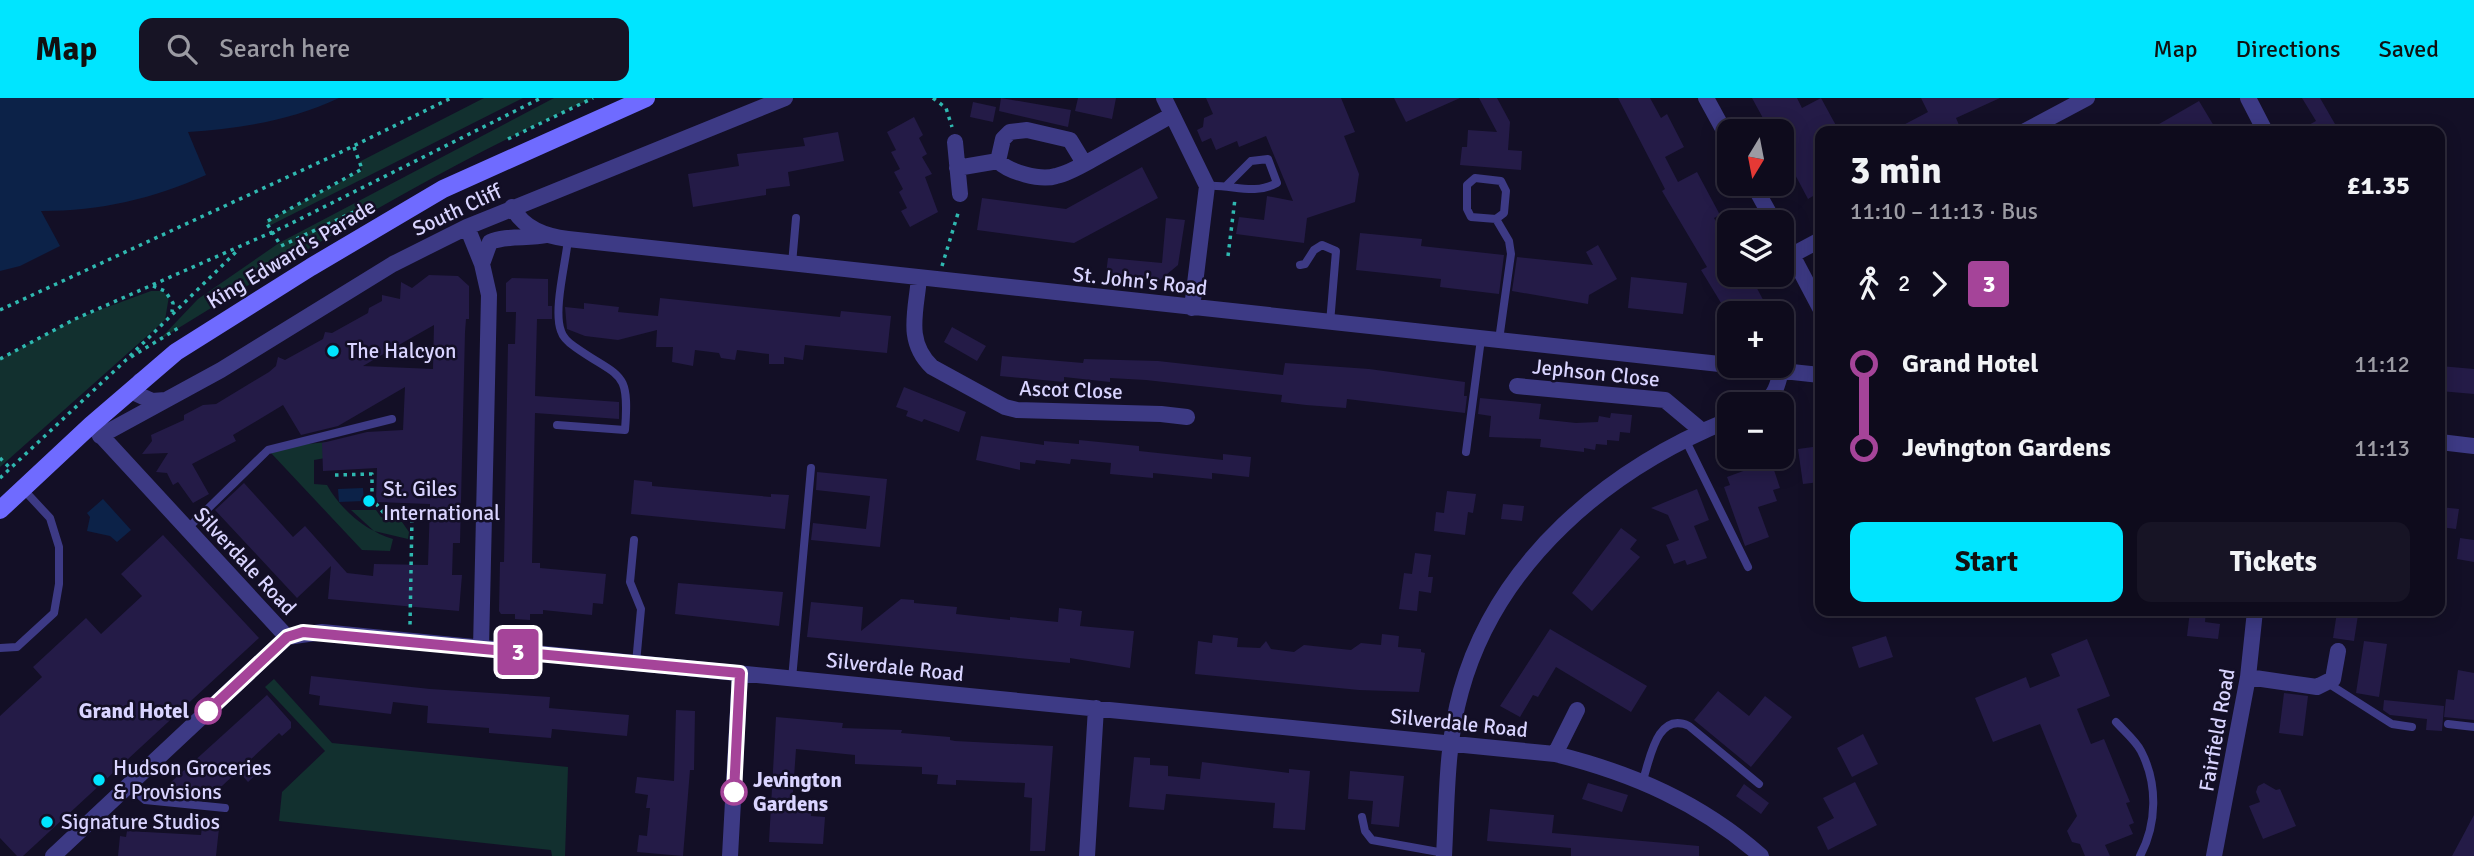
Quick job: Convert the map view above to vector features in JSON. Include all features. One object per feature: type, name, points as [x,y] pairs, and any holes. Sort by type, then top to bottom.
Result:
[{"type":"main road","name":"King Edward's Parade","points":[[0,510],[95,430],[140,381],[176,352],[443,189],[646,98]]},
{"type":"street","name":"South Cliff","points":[[95,430],[166,400],[221,370],[394,264],[467,227],[785,98]]},
{"type":"street","points":[[1164,98],[1207,186],[1192,307]]},
{"type":"street","points":[[1706,98],[1718,119]]},
{"type":"street","points":[[2034,126],[2087,98]]},
{"type":"street","points":[[2248,98],[2262,126]]},
{"type":"street","points":[[957,168],[998,161],[1014,171],[1048,177],[1084,163],[1172,115]]},
{"type":"street","points":[[998,161],[1003,139],[1016,130],[1070,139],[1084,163]]},
{"type":"street","points":[[955,142],[960,194]]},
{"type":"street","name":"St. John's Road","points":[[512,207],[517,218],[530,228],[568,239],[1717,364]]},
{"type":"street","points":[[467,227],[482,264],[489,295],[481,648]]},
{"type":"street","name":"St. John's Road","points":[[482,264],[490,242],[499,238],[527,240],[547,235]]},
{"type":"street","points":[[1794,255],[1815,243]]},
{"type":"street","points":[[1794,260],[1815,298]]},
{"type":"street","name":"Ascot Close","points":[[919,278],[912,331],[923,358],[932,367],[1005,407],[1040,412],[1161,414],[1187,417]]},
{"type":"street","points":[[1794,373],[1815,375]]},
{"type":"street","points":[[140,381],[137,394],[142,398],[166,400]]},
{"type":"street","name":"Jephson Close","points":[[1517,386],[1665,400],[1702,431]]},
{"type":"street","points":[[1444,854],[1451,744],[1460,695],[1470,661],[1487,623],[1511,587],[1552,536],[1594,497],[1634,467],[1717,425]]},
{"type":"street","name":"Silverdale Road","points":[[95,430],[287,637],[321,632],[1555,754],[1643,780],[1722,824],[1760,856]]},
{"type":"street","points":[[2445,443],[2474,446]]},
{"type":"street","name":"Fairfield Road","points":[[2214,856],[2222,826],[2248,677],[2254,616]]},
{"type":"street","points":[[53,856],[287,637]]},
{"type":"street","points":[[2248,677],[2301,687],[2318,687],[2336,674],[2338,650]]},
{"type":"street","points":[[730,856],[740,673]]},
{"type":"street","points":[[1087,856],[1096,708]]},
{"type":"street","points":[[1555,754],[1577,710]]},
{"type":"lane","points":[[1207,186],[1227,184],[1236,188],[1263,190],[1277,183],[1268,159],[1251,161],[1227,184]]},
{"type":"lane","points":[[1475,178],[1501,181],[1506,191],[1504,213],[1496,219],[1471,217],[1467,209],[1467,185],[1475,178]]},
{"type":"lane","points":[[792,264],[796,218]]},
{"type":"lane","points":[[1496,219],[1508,241],[1511,254],[1499,341]]},
{"type":"lane","points":[[557,425],[625,430],[627,404],[620,377],[562,335],[559,317],[568,239]]},
{"type":"lane","points":[[1300,265],[1305,264],[1314,250],[1322,245],[1336,251],[1330,323]]},
{"type":"lane","points":[[1466,452],[1481,339]]},
{"type":"lane","points":[[187,529],[268,450],[392,419]]},
{"type":"lane","points":[[1685,439],[1748,567]]},
{"type":"lane","points":[[792,679],[811,468]]},
{"type":"lane","points":[[0,648],[17,647],[54,612],[60,584],[60,547],[50,518],[23,489]]},
{"type":"lane","points":[[635,540],[630,582],[641,609],[636,663]]},
{"type":"lane","points":[[2326,682],[2392,724],[2412,727]]},
{"type":"lane","points":[[1643,780],[1658,736],[1667,725],[1677,722],[1689,726],[1759,784]]},
{"type":"lane","points":[[2116,722],[2141,750],[2155,809],[2149,839],[2140,856]]},
{"type":"lane","points":[[2448,724],[2474,727]]},
{"type":"lane","points":[[128,785],[145,800],[225,808]]},
{"type":"lane","points":[[1362,817],[1365,831],[1372,839],[1444,854]]},
{"type":"path","points":[[0,310],[354,146],[451,98]]},
{"type":"path","points":[[0,359],[75,319],[241,247],[541,98]]},
{"type":"path","points":[[933,98],[942,103],[950,114],[955,142]]},
{"type":"path","points":[[354,146],[362,169],[267,222],[281,246],[356,211],[364,236]]},
{"type":"path","points":[[1228,256],[1236,188]]},
{"type":"path","points":[[940,280],[943,252],[957,220],[960,194]]},
{"type":"path","points":[[126,360],[241,247]]},
{"type":"path","points":[[153,286],[165,291],[173,303],[172,314]]},
{"type":"path","points":[[0,458],[10,469]]},
{"type":"path","points":[[335,475],[372,474],[372,499],[383,512],[412,517],[410,641]]},
{"type":"green space","points":[[484,98],[523,98],[269,226],[266,222],[362,170],[359,162]]},
{"type":"green space","points":[[554,98],[593,98],[536,124],[426,182],[318,243],[159,340],[198,299],[279,243]]},
{"type":"green space","points":[[151,291],[161,291],[169,296],[165,320],[0,467],[0,359],[75,319]]},
{"type":"green space","points":[[328,442],[331,457],[314,460],[314,484],[327,485],[339,503],[355,518],[373,531],[393,539],[390,551],[362,550],[271,453],[297,445]]},
{"type":"green space","points":[[351,510],[376,510],[381,517],[402,522],[409,532],[408,539],[374,531]]},
{"type":"green space","points":[[274,679],[332,743],[568,767],[565,856],[552,856],[551,850],[279,821],[282,792],[325,751],[265,687]]},
{"type":"water","points":[[0,98],[339,98],[303,112],[265,122],[188,132],[206,175],[166,191],[126,202],[84,209],[41,211],[60,246],[20,266],[0,271]]},
{"type":"water","points":[[363,488],[364,501],[339,502],[338,489]]},
{"type":"water","points":[[103,499],[131,530],[117,542],[110,536],[87,531],[90,517],[87,513]]},
{"type":"building","points":[[1001,98],[1071,110],[1068,127],[999,111]]},
{"type":"building","points":[[1078,98],[1116,98],[1112,119],[1075,111]]},
{"type":"building","points":[[1206,98],[1341,98],[1355,132],[1344,136],[1359,174],[1355,202],[1307,218],[1304,243],[1236,234],[1239,217],[1264,220],[1267,196],[1293,201],[1266,136],[1239,147],[1237,141],[1216,150],[1211,138],[1202,142],[1197,130],[1203,127],[1204,118],[1213,114]]},
{"type":"building","points":[[1394,98],[1460,98],[1406,122]]},
{"type":"building","points":[[1479,98],[1497,98],[1510,122],[1508,150],[1522,151],[1521,170],[1460,165],[1462,147],[1467,147],[1468,130],[1497,132]]},
{"type":"building","points":[[1618,98],[1650,98],[1661,118],[1667,114],[1684,147],[1665,157],[1678,182],[1697,172],[1717,210],[1717,216],[1714,218],[1717,224],[1717,287],[1756,287],[1764,301],[1720,301],[1701,270],[1707,267],[1662,191],[1665,189]]},
{"type":"building","points":[[1752,98],[1797,98],[1802,108],[1821,98],[1836,126],[1815,126],[1815,195],[1808,199],[1794,173],[1794,119],[1763,119]]},
{"type":"building","points":[[1921,98],[2000,98],[1956,118],[1959,125],[1957,126],[1901,126],[1928,112]]},
{"type":"building","points":[[2302,98],[2320,98],[2336,126],[2307,126],[2316,121]]},
{"type":"building","points":[[2199,101],[2214,126],[2156,126]]},
{"type":"building","points":[[973,102],[996,107],[993,122],[970,117]]},
{"type":"building","points":[[914,117],[923,135],[919,138],[927,154],[922,157],[932,174],[925,177],[938,212],[910,227],[901,211],[907,208],[899,192],[903,189],[894,172],[900,169],[891,152],[896,150],[887,132]]},
{"type":"building","points":[[838,132],[844,161],[788,172],[790,186],[766,189],[766,195],[693,207],[688,174],[739,166],[737,154],[805,146],[803,138]]},
{"type":"building","points":[[1142,167],[1158,198],[1074,243],[977,230],[982,198],[1066,209]]},
{"type":"building","points":[[1166,218],[1185,220],[1178,265],[1160,280],[1106,274],[1108,258],[1162,263]]},
{"type":"building","points":[[1360,233],[1422,239],[1421,246],[1504,255],[1499,294],[1440,287],[1441,279],[1356,270]]},
{"type":"building","points":[[1598,245],[1617,279],[1589,295],[1588,304],[1512,291],[1517,257],[1593,265],[1586,252]]},
{"type":"building","points":[[429,275],[458,276],[469,286],[469,319],[466,319],[465,332],[460,543],[453,543],[452,575],[462,575],[459,611],[328,599],[331,566],[297,598],[215,510],[244,483],[293,537],[305,526],[347,573],[373,576],[374,564],[428,565],[430,504],[376,502],[377,468],[323,471],[322,443],[367,432],[403,430],[405,387],[338,426],[301,435],[283,405],[233,435],[236,441],[192,464],[209,494],[193,503],[178,482],[173,485],[167,473],[156,472],[168,453],[142,454],[152,441],[151,435],[184,420],[184,415],[203,405],[216,404],[269,372],[276,366],[278,357],[285,360],[323,339],[325,332],[332,333],[368,313],[369,308],[382,301],[382,295],[400,299],[401,282],[412,288]],"holes":[[[434,325],[433,369],[363,366]]]},
{"type":"building","points":[[1631,277],[1687,283],[1683,314],[1628,308]]},
{"type":"building","points":[[512,278],[548,279],[548,306],[552,306],[552,319],[537,319],[535,396],[619,402],[619,419],[535,413],[532,563],[540,563],[540,568],[606,574],[603,604],[593,603],[592,615],[543,610],[543,614],[530,614],[530,620],[515,619],[515,614],[501,614],[499,611],[500,562],[504,562],[508,344],[515,344],[516,312],[506,312],[506,283]]},
{"type":"building","points":[[660,298],[840,317],[841,311],[891,316],[887,353],[805,345],[803,360],[784,357],[784,364],[769,364],[769,354],[737,350],[735,360],[721,358],[719,353],[695,350],[693,366],[672,362],[673,347],[656,347],[657,330],[618,340],[585,336],[567,329],[565,307],[584,309],[584,303],[619,307],[618,312],[658,316]]},
{"type":"building","points":[[952,327],[986,346],[977,361],[944,342]]},
{"type":"building","points":[[1002,356],[1083,363],[1084,359],[1158,361],[1283,375],[1285,363],[1369,369],[1465,382],[1464,396],[1467,396],[1465,413],[1347,399],[1346,408],[1306,405],[1281,402],[1282,395],[1146,380],[1110,378],[1110,382],[1064,377],[1064,382],[1000,376]]},
{"type":"building","points":[[2445,366],[2474,369],[2474,394],[2445,391]]},
{"type":"building","points":[[904,387],[966,412],[959,432],[924,419],[922,422],[906,416],[908,411],[896,407]]},
{"type":"building","points":[[1480,398],[1541,404],[1539,419],[1576,423],[1598,422],[1599,416],[1610,418],[1611,413],[1632,415],[1630,433],[1620,432],[1619,441],[1607,440],[1607,445],[1596,444],[1595,450],[1584,448],[1584,452],[1540,447],[1541,439],[1489,437],[1491,416],[1478,414]]},
{"type":"building","points":[[981,436],[1044,445],[1044,441],[1079,444],[1079,440],[1139,446],[1139,451],[1223,460],[1223,454],[1251,457],[1249,477],[1212,473],[1212,479],[1153,473],[1153,478],[1110,474],[1111,463],[1071,459],[1070,464],[1036,460],[1035,464],[1020,462],[1020,470],[976,460]]},
{"type":"building","points":[[1815,447],[1815,483],[1803,484],[1798,449]]},
{"type":"building","points":[[1749,469],[1774,469],[1780,488],[1773,490],[1777,501],[1758,507],[1769,537],[1745,546],[1724,487],[1730,485],[1727,477]]},
{"type":"building","points":[[817,472],[887,479],[880,547],[811,540],[813,523],[866,529],[870,496],[816,490]]},
{"type":"building","points":[[634,480],[652,482],[652,486],[771,497],[771,494],[789,495],[785,529],[631,514]]},
{"type":"building","points":[[1697,489],[1709,520],[1694,526],[1707,558],[1687,565],[1685,560],[1674,564],[1666,545],[1679,540],[1668,515],[1651,508]]},
{"type":"building","points":[[1447,491],[1476,494],[1473,513],[1468,512],[1465,535],[1434,531],[1436,512],[1444,513]]},
{"type":"building","points":[[1503,504],[1524,506],[1522,521],[1501,519]]},
{"type":"building","points":[[2445,508],[2459,509],[2456,529],[2445,528]]},
{"type":"building","points":[[1621,528],[1637,540],[1630,549],[1640,557],[1592,611],[1572,593]]},
{"type":"building","points":[[163,535],[259,638],[23,856],[17,856],[0,838],[0,716],[42,677],[33,667],[86,618],[101,634],[142,596],[121,574]]},
{"type":"building","points":[[2460,538],[2474,540],[2474,562],[2457,559]]},
{"type":"building","points":[[1415,553],[1431,555],[1428,577],[1433,577],[1431,593],[1419,591],[1417,611],[1399,609],[1404,573],[1412,574]]},
{"type":"building","points":[[678,583],[783,592],[779,626],[675,614]]},
{"type":"building","points":[[901,599],[914,600],[914,603],[957,607],[956,614],[1010,620],[1010,617],[1058,622],[1059,608],[1082,611],[1080,626],[1134,631],[1130,668],[1070,658],[1070,663],[807,637],[811,602],[863,607],[861,631]]},
{"type":"building","points":[[2189,616],[2206,616],[2205,622],[2220,624],[2218,639],[2187,636]]},
{"type":"building","points":[[2336,616],[2358,616],[2354,641],[2333,638]]},
{"type":"building","points":[[1550,629],[1647,686],[1631,712],[1556,667],[1538,697],[1533,695],[1520,717],[1500,706]]},
{"type":"building","points":[[1382,634],[1399,636],[1398,647],[1421,649],[1421,652],[1425,653],[1419,692],[1359,690],[1195,674],[1198,641],[1212,643],[1213,635],[1238,638],[1237,647],[1260,648],[1266,641],[1271,649],[1294,652],[1304,645],[1351,650],[1361,643],[1381,645]]},
{"type":"building","points":[[1886,636],[1893,657],[1859,668],[1852,647]]},
{"type":"building","points":[[2087,639],[2110,696],[2077,709],[2091,744],[2104,739],[2130,802],[2126,803],[2134,823],[2129,825],[2133,834],[2105,845],[2110,856],[2085,856],[2080,844],[2072,842],[2067,831],[2077,816],[2040,724],[1993,742],[1975,698],[2026,677],[2030,688],[2060,676],[2051,654]]},
{"type":"building","points":[[2364,641],[2387,644],[2379,697],[2356,693]]},
{"type":"building","points":[[2458,670],[2474,673],[2474,720],[2444,717],[2446,699],[2454,700]]},
{"type":"building","points":[[311,676],[430,689],[550,697],[549,708],[629,715],[627,736],[552,729],[551,738],[489,733],[489,728],[427,723],[428,706],[393,702],[391,714],[319,705],[320,696],[309,694]]},
{"type":"building","points":[[1718,691],[1749,716],[1765,696],[1792,717],[1751,767],[1694,720]]},
{"type":"building","points":[[2284,693],[2308,696],[2303,736],[2279,733]]},
{"type":"building","points":[[267,695],[291,722],[291,728],[282,736],[279,733],[249,761],[259,772],[248,782],[238,771],[207,800],[168,796],[170,783]]},
{"type":"building","points":[[2384,700],[2444,706],[2442,731],[2426,730],[2427,719],[2390,715],[2383,710]]},
{"type":"building","points":[[676,710],[695,711],[694,770],[690,770],[683,856],[637,852],[639,835],[647,836],[650,808],[646,808],[648,795],[635,793],[637,777],[674,781]]},
{"type":"building","points":[[776,717],[843,723],[842,728],[902,730],[901,733],[950,737],[950,740],[955,741],[1053,746],[1045,851],[1030,851],[1032,798],[1024,797],[1025,783],[956,780],[956,785],[937,784],[938,775],[922,774],[922,767],[855,764],[855,755],[796,749],[792,806],[811,807],[811,816],[825,817],[823,844],[769,842]]},
{"type":"building","points":[[1863,734],[1878,764],[1852,777],[1837,748]]},
{"type":"building","points":[[1134,757],[1150,758],[1150,765],[1168,766],[1168,776],[1200,779],[1202,762],[1289,773],[1289,769],[1310,771],[1305,830],[1273,828],[1275,803],[1166,794],[1164,810],[1129,807]]},
{"type":"building","points":[[1350,771],[1404,776],[1399,827],[1371,824],[1373,801],[1348,799]]},
{"type":"building","points":[[1855,782],[1877,825],[1828,850],[1817,827],[1834,818],[1823,798]]},
{"type":"building","points":[[1588,783],[1628,795],[1622,812],[1582,799]]},
{"type":"building","points":[[2264,783],[2276,790],[2280,789],[2296,826],[2263,839],[2249,806],[2260,802],[2256,792],[2258,786]]},
{"type":"building","points":[[1744,784],[1769,803],[1761,814],[1736,796]]},
{"type":"building","points":[[1490,809],[1554,815],[1552,833],[1699,846],[1699,856],[1571,856],[1571,848],[1487,841]]},
{"type":"building","points":[[2474,815],[2474,856],[2452,856]]},
{"type":"building","points":[[202,827],[219,828],[216,856],[118,856],[120,836],[126,837],[127,831],[201,835]]},
{"type":"bus line","name":"3","points":[[208,711],[287,637],[303,632],[740,673],[734,792]]},
{"type":"place","name":"The Halcyon","points":[[333,351]]},
{"type":"place","name":"St. Giles International","points":[[369,501]]},
{"type":"place","name":"Grand Hotel","points":[[208,711]]},
{"type":"place","name":"Hudson Groceries & Provisions","points":[[99,780]]},
{"type":"place","name":"Jevington Gardens","points":[[734,792]]},
{"type":"place","name":"Signature Studios","points":[[47,822]]}]
